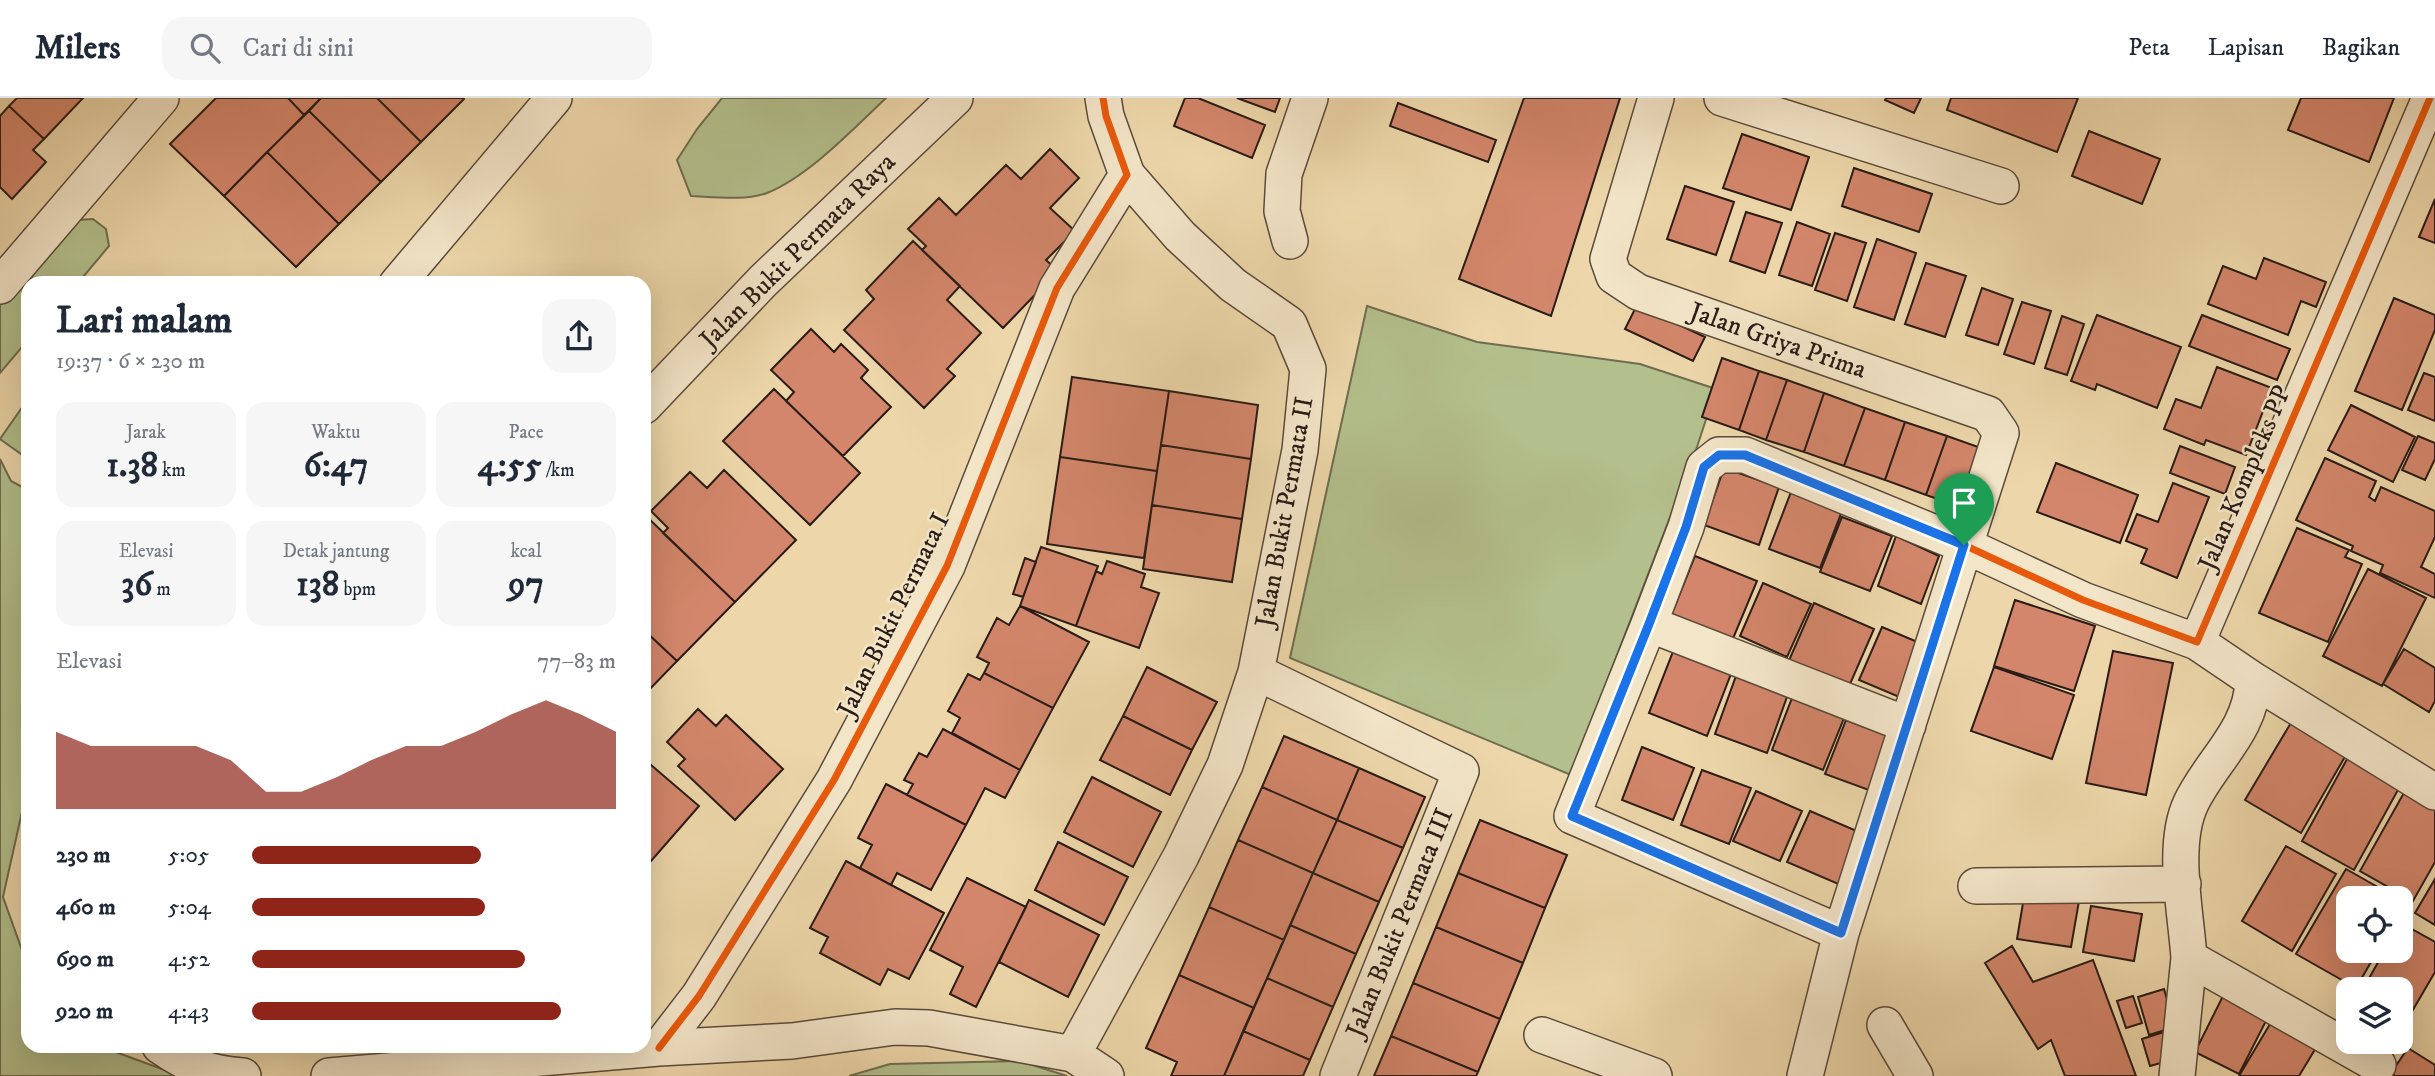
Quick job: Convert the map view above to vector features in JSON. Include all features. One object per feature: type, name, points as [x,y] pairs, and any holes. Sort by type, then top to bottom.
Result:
[{"type":"street","points":[[0,286],[161,98]]},
{"type":"street","points":[[404,276],[554,98]]},
{"type":"street","name":"Jalan Bukit Permata Raya","points":[[651,399],[763,281],[955,98]]},
{"type":"street","points":[[1103,98],[1106,116],[1127,175]]},
{"type":"street","points":[[1290,241],[1282,211],[1284,174],[1310,98]]},
{"type":"street","name":"Jalan Griya Prima","points":[[1656,98],[1608,259],[1614,276],[1638,292],[1988,414],[2001,433],[1964,545]]},
{"type":"street","points":[[1721,98],[2001,186]]},
{"type":"street","name":"Jalan Kompleks PP","points":[[2197,642],[2430,98]]},
{"type":"street","name":"Jalan Bukit Permata II","points":[[1073,1054],[1205,811],[1225,765],[1256,672],[1300,450],[1308,369],[1289,324],[1233,285],[1180,236],[1127,175]]},
{"type":"street","name":"Jalan Bukit Permata I","points":[[659,1048],[699,996],[834,780],[947,566],[1057,288],[1127,175]]},
{"type":"street","points":[[1841,933],[1572,816],[1686,527],[1704,467],[1719,455],[1745,455],[1964,545],[2083,600],[2197,642],[2253,680],[2435,792]]},
{"type":"street","points":[[1805,1076],[1841,933],[1964,545]]},
{"type":"street","points":[[1649,624],[1908,725]]},
{"type":"street","name":"Jalan Bukit Permata III","points":[[1256,672],[1461,771],[1338,1076]]},
{"type":"street","points":[[2177,1076],[2189,958],[2181,833],[2190,804],[2246,718],[2253,699],[2253,680]]},
{"type":"street","points":[[1976,886],[2183,884]]},
{"type":"street","points":[[2189,958],[2378,1065]]},
{"type":"street","points":[[1885,1025],[1914,1076]]},
{"type":"street","points":[[651,1049],[792,1041],[895,1027],[929,1028],[1073,1054],[1106,1076]]},
{"type":"street","points":[[1542,1035],[1654,1076]]},
{"type":"street","points":[[170,1053],[182,1062],[215,1074],[243,1076]]},
{"type":"street","points":[[329,1076],[600,1053]]},
{"type":"green space","points":[[722,98],[886,98],[830,151],[783,185],[767,193],[749,197],[691,196],[677,160]]},
{"type":"green space","points":[[93,219],[106,229],[109,246],[84,276],[32,276],[39,263],[76,220]]},
{"type":"green space","points":[[0,284],[18,290],[21,287],[21,348],[0,373]]},
{"type":"green space","points":[[1367,306],[1477,342],[1640,364],[1716,389],[1697,447],[1571,775],[1290,658]]},
{"type":"green space","points":[[21,409],[21,454],[0,439]]},
{"type":"green space","points":[[0,459],[11,481],[21,486],[21,816],[3,897],[21,947],[21,1053],[118,1053],[181,1076],[0,1076]]},
{"type":"green space","points":[[1020,1061],[1067,1076],[849,1076],[890,1064]]},
{"type":"building","points":[[17,98],[83,98],[44,139],[9,106]]},
{"type":"building","points":[[216,98],[288,98],[304,115],[224,196],[170,144]]},
{"type":"building","points":[[288,98],[321,98],[304,115]]},
{"type":"building","points":[[321,98],[377,98],[421,142],[381,182],[309,111]]},
{"type":"building","points":[[377,98],[463,98],[464,99],[421,142]]},
{"type":"building","points":[[1185,98],[1198,98],[1265,125],[1252,158],[1174,126]]},
{"type":"building","points":[[1237,98],[1280,98],[1275,112]]},
{"type":"building","points":[[1524,98],[1620,98],[1551,316],[1459,279]]},
{"type":"building","points":[[1921,98],[1914,113],[1885,100]]},
{"type":"building","points":[[1951,98],[2078,98],[2057,152],[1947,110]]},
{"type":"building","points":[[2301,98],[2394,98],[2369,162],[2288,130]]},
{"type":"building","points":[[1398,103],[1496,140],[1488,162],[1390,126]]},
{"type":"building","points":[[9,106],[44,139],[33,150],[46,162],[12,199],[0,187],[0,116]]},
{"type":"building","points":[[309,111],[381,182],[339,224],[267,152]]},
{"type":"building","points":[[2089,131],[2160,159],[2142,204],[2072,176]]},
{"type":"building","points":[[1742,134],[1809,157],[1791,210],[1723,188]]},
{"type":"building","points":[[1050,149],[1079,178],[1050,208],[1075,231],[1046,260],[1058,271],[1003,328],[922,250],[926,246],[908,229],[939,198],[956,215],[1006,165],[1021,179]]},
{"type":"building","points":[[267,152],[339,224],[296,267],[224,196]]},
{"type":"building","points":[[1854,168],[1932,194],[1919,232],[1842,206]]},
{"type":"building","points":[[1685,186],[1734,202],[1716,255],[1667,239]]},
{"type":"building","points":[[2435,199],[2435,243],[2419,237]]},
{"type":"building","points":[[1746,212],[1782,223],[1765,273],[1730,261]]},
{"type":"building","points":[[1797,222],[1830,234],[1812,286],[1779,275]]},
{"type":"building","points":[[1835,233],[1866,243],[1847,301],[1815,290]]},
{"type":"building","points":[[1877,239],[1916,253],[1894,320],[1854,307]]},
{"type":"building","points":[[913,241],[960,286],[947,300],[981,333],[947,369],[955,376],[924,408],[844,330],[874,299],[866,290]]},
{"type":"building","points":[[2264,258],[2326,282],[2316,307],[2301,301],[2288,335],[2208,304],[2223,266],[2256,279]]},
{"type":"building","points":[[1926,263],[1966,276],[1945,337],[1905,324]]},
{"type":"building","points":[[1982,288],[2013,299],[1998,345],[1966,335]]},
{"type":"building","points":[[2394,298],[2435,315],[2435,330],[2402,410],[2355,391]]},
{"type":"building","points":[[2022,302],[2051,311],[2034,364],[2004,354]]},
{"type":"building","points":[[1637,305],[1705,337],[1693,361],[1625,329]]},
{"type":"building","points":[[2097,315],[2181,347],[2157,408],[2097,384],[2095,390],[2071,381]]},
{"type":"building","points":[[2202,315],[2290,349],[2277,380],[2189,346]]},
{"type":"building","points":[[2062,316],[2084,324],[2067,375],[2045,368]]},
{"type":"building","points":[[811,329],[834,352],[841,344],[868,370],[861,378],[891,407],[843,456],[786,401],[794,392],[771,370]]},
{"type":"building","points":[[1722,358],[1759,371],[1739,430],[1702,417]]},
{"type":"building","points":[[2217,367],[2272,388],[2246,455],[2206,440],[2204,445],[2164,429],[2176,399],[2201,408]]},
{"type":"building","points":[[1759,371],[1787,380],[1766,440],[1739,430]]},
{"type":"building","points":[[2424,373],[2435,377],[2435,421],[2408,410]]},
{"type":"building","points":[[1072,377],[1169,391],[1157,471],[1060,457]]},
{"type":"building","points":[[1787,380],[1824,393],[1804,452],[1766,440]]},
{"type":"building","points":[[774,389],[860,473],[810,525],[723,441]]},
{"type":"building","points":[[1169,391],[1258,405],[1251,459],[1161,445]]},
{"type":"building","points":[[1824,393],[1865,408],[1844,466],[1804,452]]},
{"type":"building","points":[[2351,405],[2415,437],[2393,482],[2328,450]]},
{"type":"building","points":[[1865,408],[1905,422],[1885,480],[1844,466]]},
{"type":"building","points":[[1905,422],[1947,436],[1926,495],[1885,480]]},
{"type":"building","points":[[1947,436],[1984,449],[1963,508],[1926,495]]},
{"type":"building","points":[[2418,436],[2435,443],[2435,459],[2425,480],[2402,470]]},
{"type":"building","points":[[1161,445],[1251,459],[1242,519],[1152,505]]},
{"type":"building","points":[[2180,446],[2235,467],[2225,494],[2170,473]]},
{"type":"building","points":[[1060,457],[1157,471],[1144,558],[1047,544]]},
{"type":"building","points":[[2325,458],[2376,481],[2369,497],[2375,501],[2381,487],[2435,511],[2435,537],[2421,567],[2435,574],[2435,598],[2380,573],[2383,565],[2351,551],[2353,546],[2296,520]]},
{"type":"building","points":[[2056,463],[2138,495],[2120,543],[2037,512]]},
{"type":"building","points":[[1724,468],[1779,487],[1759,545],[1704,525]]},
{"type":"building","points":[[724,470],[796,540],[735,602],[663,533],[668,528],[651,511],[690,472],[707,488]]},
{"type":"building","points":[[2173,483],[2209,497],[2177,578],[2141,563],[2147,549],[2126,541],[2137,514],[2158,522]]},
{"type":"building","points":[[1791,492],[1842,511],[1820,568],[1769,549]]},
{"type":"building","points":[[1152,505],[1242,519],[1232,582],[1143,569]]},
{"type":"building","points":[[1842,517],[1892,536],[1870,591],[1820,572]]},
{"type":"building","points":[[651,521],[735,602],[677,661],[651,637]]},
{"type":"building","points":[[2297,528],[2349,550],[2345,557],[2362,564],[2328,642],[2259,613]]},
{"type":"building","points":[[1896,536],[1939,556],[1921,604],[1878,586]]},
{"type":"building","points":[[1041,547],[1098,566],[1076,626],[1020,606]]},
{"type":"building","points":[[1695,556],[1757,581],[1732,641],[1671,616]]},
{"type":"building","points":[[1025,558],[1036,562],[1023,597],[1013,594]]},
{"type":"building","points":[[1107,561],[1145,574],[1141,587],[1159,593],[1139,648],[1076,626],[1096,571],[1102,574]]},
{"type":"building","points":[[2368,569],[2426,598],[2382,686],[2323,656]]},
{"type":"building","points":[[1763,583],[1811,604],[1787,657],[1740,636]]},
{"type":"building","points":[[2015,600],[2095,626],[2074,691],[1994,666]]},
{"type":"building","points":[[1814,603],[1874,629],[1847,691],[1787,665]]},
{"type":"building","points":[[1020,606],[1089,642],[1053,708],[984,673],[989,663],[977,657],[997,618],[1009,625]]},
{"type":"building","points":[[1882,627],[1927,646],[1904,699],[1859,680]]},
{"type":"building","points":[[651,637],[677,661],[651,688]]},
{"type":"building","points":[[1676,644],[1734,666],[1707,736],[1649,713]]},
{"type":"building","points":[[2404,649],[2435,668],[2435,701],[2429,712],[2383,684]]},
{"type":"building","points":[[2113,651],[2173,663],[2146,795],[2086,783]]},
{"type":"building","points":[[1147,667],[1217,702],[1192,750],[1123,716]]},
{"type":"building","points":[[1994,667],[2074,695],[2052,759],[1971,731]]},
{"type":"building","points":[[984,673],[1053,708],[1020,770],[952,733],[960,718],[948,711],[968,674],[980,680]]},
{"type":"building","points":[[1736,676],[1788,694],[1767,753],[1715,734]]},
{"type":"building","points":[[1792,698],[1844,718],[1823,770],[1772,750]]},
{"type":"building","points":[[698,709],[716,726],[726,715],[783,769],[735,820],[678,766],[685,759],[667,742]]},
{"type":"building","points":[[1123,716],[1192,750],[1170,795],[1100,760]]},
{"type":"building","points":[[2295,716],[2350,748],[2301,833],[2245,800]]},
{"type":"building","points":[[1846,720],[1897,739],[1877,793],[1825,774]]},
{"type":"building","points":[[943,729],[1020,770],[1005,798],[985,788],[966,825],[907,795],[913,784],[904,780],[919,753],[927,757]]},
{"type":"building","points":[[1284,736],[1359,768],[1337,820],[1262,787]]},
{"type":"building","points":[[1642,747],[1694,768],[1673,820],[1622,800]]},
{"type":"building","points":[[2352,750],[2404,779],[2354,870],[2302,841]]},
{"type":"building","points":[[651,765],[699,806],[651,861]]},
{"type":"building","points":[[1359,768],[1425,797],[1403,848],[1337,820]]},
{"type":"building","points":[[1702,770],[1751,788],[1729,844],[1681,825]]},
{"type":"building","points":[[1092,777],[1161,812],[1133,867],[1064,832]]},
{"type":"building","points":[[2410,782],[2435,796],[2435,862],[2413,901],[2413,886],[2386,886],[2360,871]]},
{"type":"building","points":[[886,784],[966,825],[931,890],[897,873],[891,885],[860,868],[872,845],[858,838]]},
{"type":"building","points":[[1262,787],[1337,820],[1313,873],[1238,840]]},
{"type":"building","points":[[1756,791],[1802,811],[1780,861],[1733,841]]},
{"type":"building","points":[[1810,811],[1866,835],[1843,886],[1787,862]]},
{"type":"building","points":[[1337,820],[1403,848],[1379,902],[1313,873]]},
{"type":"building","points":[[1480,820],[1567,855],[1545,908],[1458,873]]},
{"type":"building","points":[[1238,840],[1313,873],[1284,940],[1209,907]]},
{"type":"building","points":[[1058,842],[1128,877],[1104,925],[1035,890]]},
{"type":"building","points":[[2286,846],[2336,874],[2292,951],[2242,921]]},
{"type":"building","points":[[846,861],[944,913],[909,979],[888,969],[880,985],[820,953],[828,937],[810,928]]},
{"type":"building","points":[[2346,869],[2376,886],[2336,886]]},
{"type":"building","points":[[1313,873],[1379,902],[1356,954],[1290,925]]},
{"type":"building","points":[[1458,873],[1545,908],[1523,963],[1436,927]]},
{"type":"building","points":[[967,878],[1026,907],[976,1007],[950,994],[963,967],[930,950]]},
{"type":"building","points":[[2435,879],[2435,925],[2415,913]]},
{"type":"building","points":[[2336,886],[2336,963],[2370,963],[2362,977],[2337,977],[2296,954]]},
{"type":"building","points":[[2025,891],[2079,901],[2071,947],[2017,939]]},
{"type":"building","points":[[1029,900],[1099,935],[1068,997],[999,962]]},
{"type":"building","points":[[2091,906],[2142,914],[2134,961],[2083,952]]},
{"type":"building","points":[[1209,907],[1284,940],[1254,1008],[1179,975]]},
{"type":"building","points":[[1290,925],[1356,954],[1333,1007],[1267,978]]},
{"type":"building","points":[[1436,927],[1523,963],[1500,1019],[1413,983]]},
{"type":"building","points":[[2413,930],[2435,942],[2435,972],[2413,1010],[2413,977],[2370,977],[2378,963],[2413,963]]},
{"type":"building","points":[[2012,946],[2033,982],[2093,960],[2136,1076],[2065,1076],[2051,1040],[2038,1049],[1985,963]]},
{"type":"building","points":[[1179,975],[1254,1008],[1224,1076],[1171,1076],[1177,1062],[1146,1048]]},
{"type":"building","points":[[1267,978],[1333,1007],[1310,1060],[1243,1031]]},
{"type":"building","points":[[1413,983],[1500,1019],[1478,1072],[1391,1036]]},
{"type":"building","points":[[2164,989],[2175,1027],[2149,1035],[2138,997]]},
{"type":"building","points":[[2133,996],[2142,1023],[2126,1028],[2117,1001]]},
{"type":"building","points":[[2223,996],[2267,1019],[2239,1074],[2195,1052]]},
{"type":"building","points":[[2276,1014],[2320,1041],[2299,1076],[2239,1076]]},
{"type":"building","points":[[1243,1031],[1310,1060],[1303,1076],[1224,1076]]},
{"type":"building","points":[[2167,1031],[2175,1059],[2150,1066],[2142,1039]]},
{"type":"building","points":[[1391,1036],[1478,1072],[1476,1076],[1374,1076]]},
{"type":"building","points":[[2413,1051],[2435,1065],[2435,1076],[2395,1076],[2391,1073],[2404,1054],[2413,1054]]},
{"type":"cycle path","points":[[659,1048],[699,996],[834,780],[947,566],[1057,288],[1127,175],[1106,116],[1103,98]]},
{"type":"cycle path","points":[[1841,933],[1572,816],[1686,527],[1704,467],[1719,455],[1745,455],[1964,545],[2083,600],[2197,642],[2430,98]]},
{"type":"route","points":[[1719,455],[1745,455],[1964,545],[1841,933],[1572,816],[1686,527],[1704,467],[1719,455]]}]
